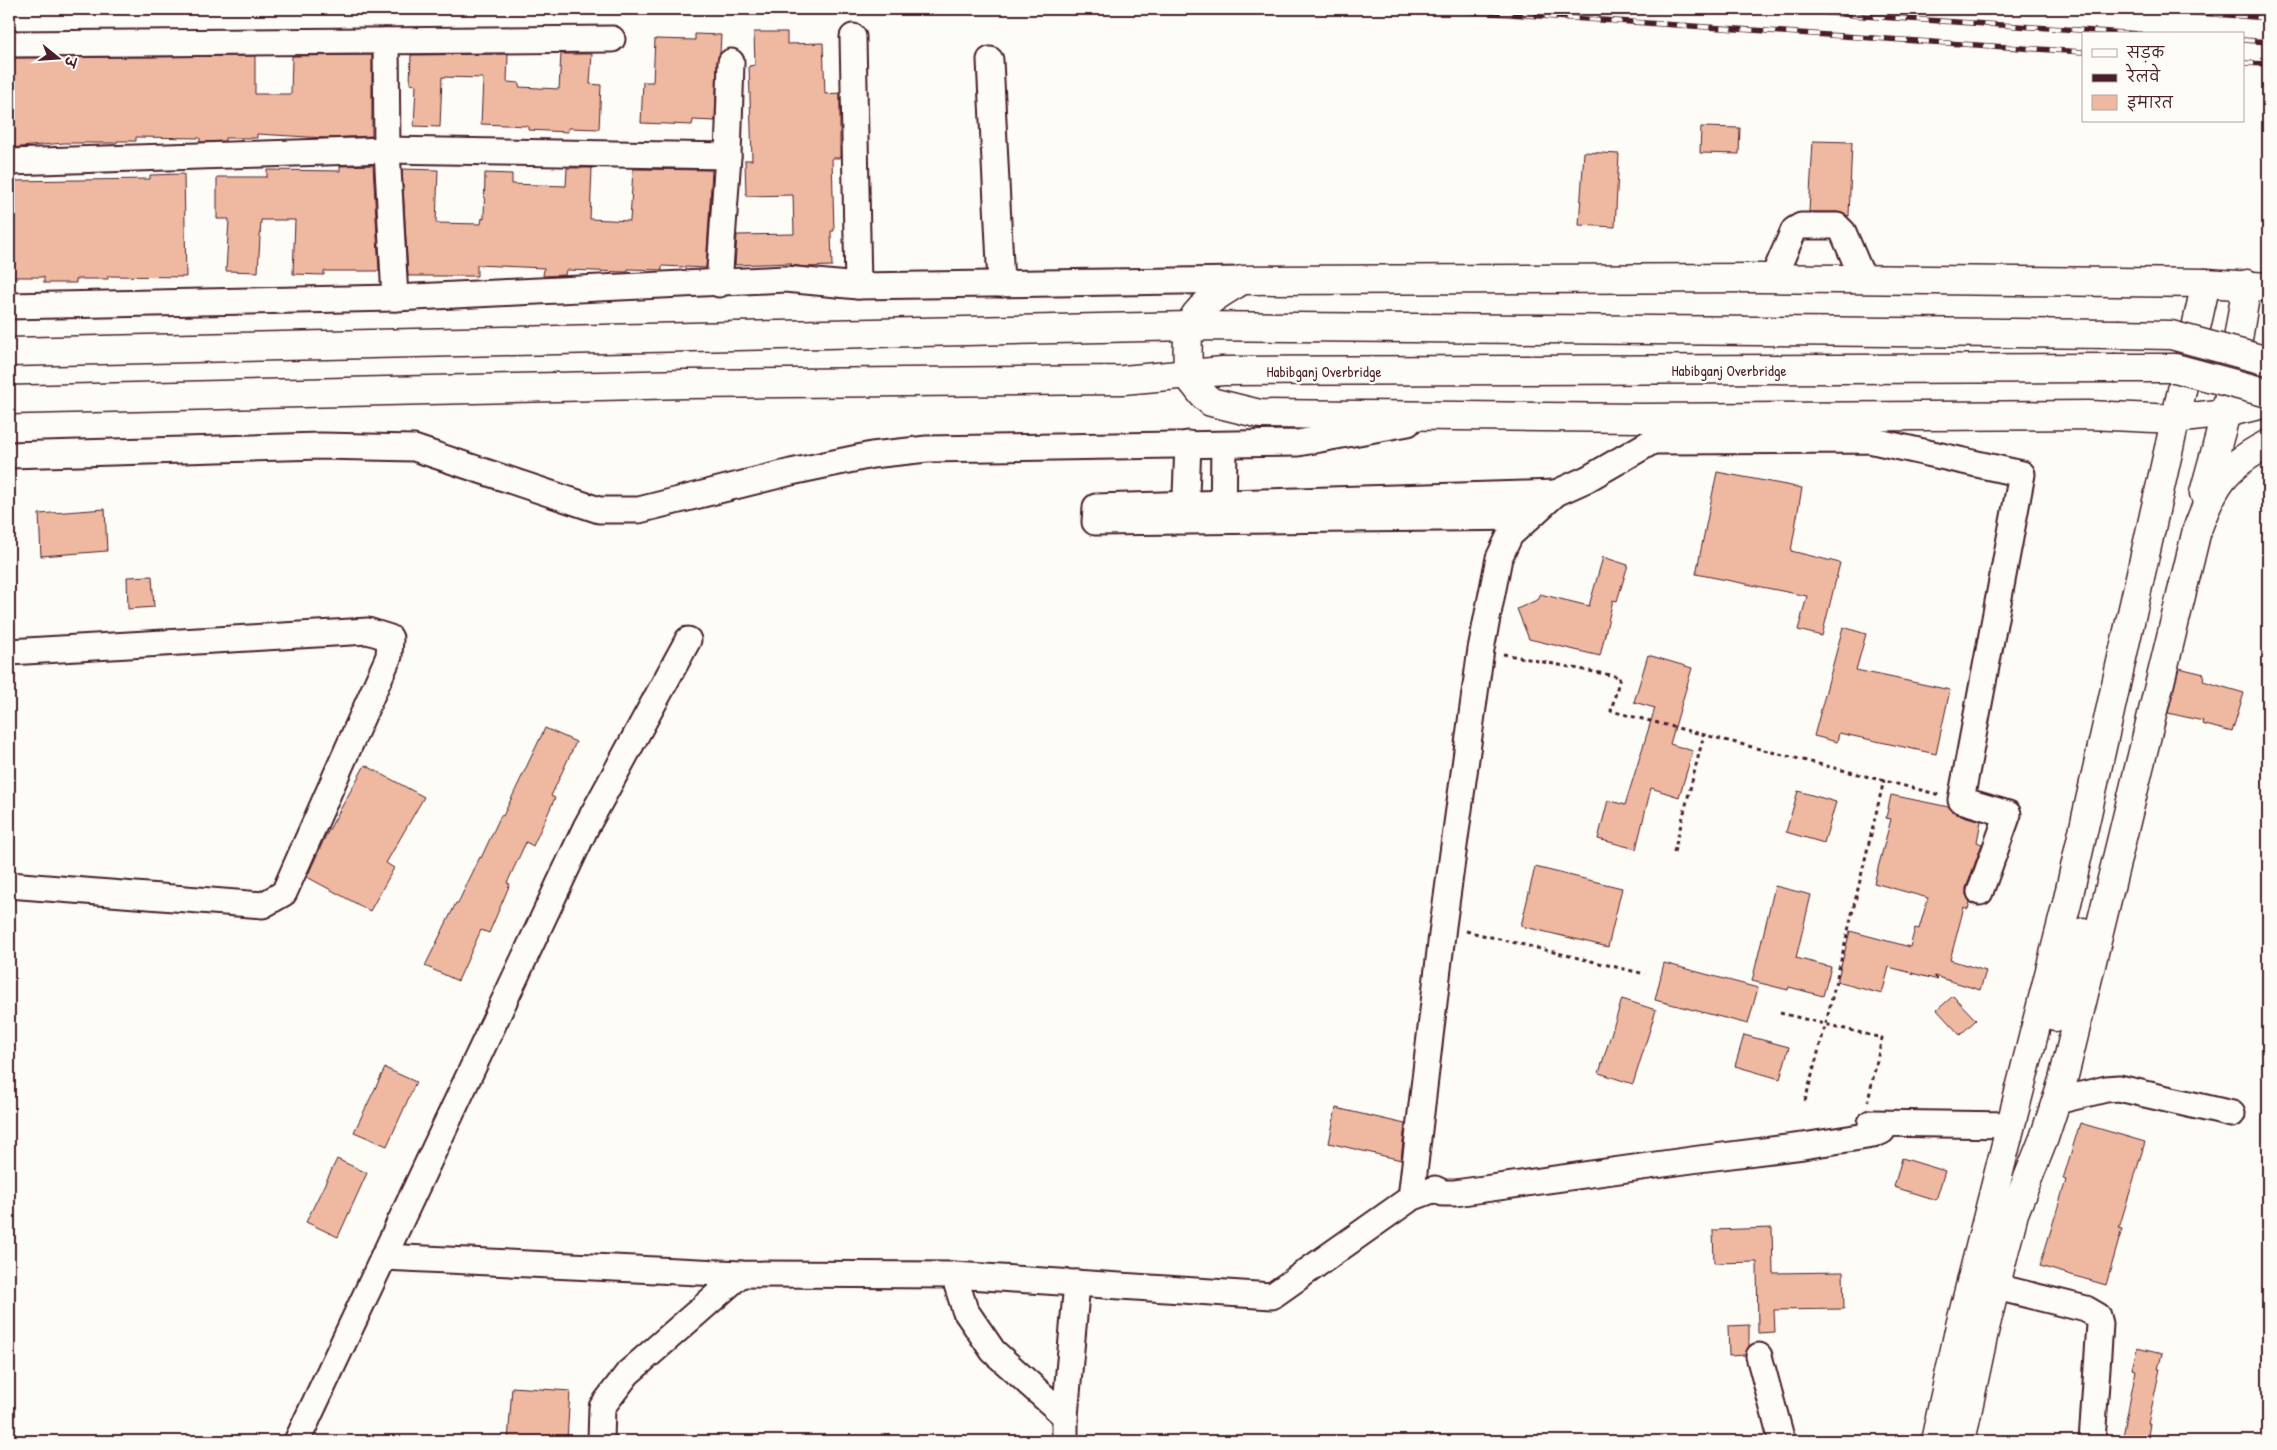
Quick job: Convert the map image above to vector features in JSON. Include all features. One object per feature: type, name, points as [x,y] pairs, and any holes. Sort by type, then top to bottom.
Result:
[{"type":"main road","points":[[2044,1138],[2034,1106],[2034,1079],[2091,909],[2226,414],[2258,286],[2206,283],[1773,278],[1242,280],[1214,298],[1199,312],[1190,326],[1188,376],[1211,402],[1260,414],[1641,418],[2089,415],[2175,419],[2226,414],[2268,403]]},
{"type":"main road","points":[[1961,1441],[1983,1283],[2011,1125],[2067,902],[2206,283]]},
{"type":"main road","points":[[9,352],[1190,326],[2171,335],[2268,361]]},
{"type":"main road","name":"Habibganj Overbridge","points":[[9,400],[686,384],[1123,380],[1188,376],[1223,371],[2175,368],[2268,393]]},
{"type":"main road","points":[[1935,1441],[1983,1283],[2044,1138],[2060,1090],[2197,530],[2207,502],[2223,475],[2251,453],[2268,444]]},
{"type":"street","points":[[853,37],[858,286]]},
{"type":"street","points":[[9,44],[612,39]]},
{"type":"street","points":[[386,41],[387,150],[395,298]]},
{"type":"street","points":[[990,60],[1001,284]]},
{"type":"street","points":[[718,284],[728,156],[731,62]]},
{"type":"street","points":[[9,162],[387,150],[728,156]]},
{"type":"street","points":[[1773,278],[1794,230],[1801,226],[1837,226],[1843,232],[1863,279]]},
{"type":"street","points":[[9,306],[395,298],[797,279],[858,286],[1242,280]]},
{"type":"street","points":[[9,455],[321,446],[414,448],[600,510],[639,510],[791,472],[872,455],[926,449],[1298,443],[1450,416]]},
{"type":"street","points":[[1411,1198],[1443,926],[1481,649],[1498,558],[1510,535],[1527,517],[1556,493],[1588,480],[1653,441],[1869,440],[2022,474],[1961,800],[2008,814],[1980,892]]},
{"type":"street","points":[[1188,444],[1186,512],[1556,493]]},
{"type":"street","points":[[1223,511],[1224,445]]},
{"type":"street","points":[[1223,511],[1527,517]]},
{"type":"street","points":[[9,652],[368,631],[390,638],[389,656],[284,893],[263,905],[9,885]]},
{"type":"street","points":[[297,1441],[586,827],[688,640]]},
{"type":"street","points":[[2060,1090],[2119,1088],[2232,1114]]},
{"type":"street","points":[[383,1257],[740,1274],[954,1275],[1272,1296],[1411,1198],[1435,1190],[1438,1183],[1444,1180],[1875,1124],[2011,1125]]},
{"type":"street","points":[[601,1441],[602,1407],[628,1373],[740,1274]]},
{"type":"street","points":[[954,1275],[965,1310],[993,1351],[1066,1416]]},
{"type":"street","points":[[1065,1441],[1077,1283]]},
{"type":"street","points":[[1983,1283],[2086,1309],[2098,1316],[2100,1324],[2092,1441]]},
{"type":"street","points":[[1759,1356],[1782,1441]]},
{"type":"path","points":[[1481,649],[1620,677],[1611,711],[1961,800]]},
{"type":"path","points":[[1674,852],[1704,734]]},
{"type":"path","points":[[1805,1101],[1826,1023],[1884,780]]},
{"type":"path","points":[[1443,926],[1645,974]]},
{"type":"path","points":[[1780,1013],[1882,1038],[1875,1124]]},
{"type":"building","points":[[754,32],[787,32],[787,44],[823,43],[825,94],[840,93],[840,158],[832,158],[834,231],[831,231],[832,266],[805,267],[791,265],[791,263],[735,265],[737,235],[794,234],[793,195],[746,196],[745,160],[752,160],[749,66],[755,65]]},
{"type":"building","points":[[695,34],[721,35],[720,53],[717,62],[715,121],[693,120],[692,125],[641,123],[643,82],[653,82],[655,39],[695,40]]},
{"type":"building","points":[[508,54],[507,82],[519,83],[519,87],[559,89],[561,54],[592,54],[590,84],[601,85],[599,129],[568,128],[568,132],[528,130],[528,126],[481,124],[483,78],[442,77],[440,127],[414,126],[416,85],[410,84],[411,55]]},
{"type":"building","points":[[372,55],[372,136],[325,138],[257,134],[257,138],[225,138],[225,141],[200,142],[200,138],[136,137],[136,141],[117,141],[117,143],[64,143],[9,148],[9,58],[255,56],[255,94],[291,94],[292,56]]},
{"type":"building","points":[[1701,127],[1740,128],[1739,154],[1700,153]]},
{"type":"building","points":[[1813,141],[1852,142],[1849,216],[1837,212],[1809,212]]},
{"type":"building","points":[[1584,152],[1619,154],[1615,227],[1579,225]]},
{"type":"building","points":[[373,165],[379,271],[324,271],[324,275],[293,274],[295,220],[261,220],[258,272],[226,271],[229,219],[217,219],[217,177],[267,177],[267,170],[340,171],[340,166]]},
{"type":"building","points":[[567,168],[592,168],[590,219],[630,221],[633,169],[712,170],[706,268],[662,266],[662,270],[628,269],[628,272],[566,270],[565,275],[543,276],[544,268],[477,265],[477,276],[408,276],[402,169],[438,170],[436,223],[481,224],[482,218],[484,219],[485,173],[512,174],[512,184],[566,186]]},
{"type":"building","points":[[184,174],[186,277],[108,276],[108,279],[76,279],[76,283],[44,283],[44,277],[9,277],[9,181],[150,179],[150,175]]},
{"type":"building","points":[[1717,472],[1802,488],[1791,551],[1840,563],[1822,636],[1798,630],[1807,596],[1696,574]]},
{"type":"building","points":[[105,509],[107,551],[41,556],[39,514]]},
{"type":"building","points":[[1603,557],[1628,565],[1617,601],[1613,600],[1600,656],[1529,639],[1517,609],[1539,599],[1540,594],[1589,606]]},
{"type":"building","points":[[152,576],[154,607],[128,609],[127,577]]},
{"type":"building","points":[[1843,627],[1866,634],[1856,670],[1950,690],[1936,754],[1839,733],[1837,742],[1814,736]]},
{"type":"building","points":[[1648,655],[1692,668],[1670,744],[1693,751],[1679,797],[1651,788],[1636,849],[1598,839],[1608,800],[1625,805],[1655,708],[1634,702]]},
{"type":"building","points":[[2179,668],[2204,674],[2203,681],[2244,693],[2232,732],[2202,724],[2203,721],[2168,713]]},
{"type":"building","points":[[545,728],[576,742],[551,796],[555,798],[533,846],[526,842],[507,883],[510,884],[489,933],[481,930],[458,981],[425,966],[501,815],[503,816]]},
{"type":"building","points":[[365,765],[424,797],[386,863],[394,868],[370,911],[307,877],[325,837]]},
{"type":"building","points":[[1798,791],[1836,802],[1824,843],[1786,832]]},
{"type":"building","points":[[1891,795],[1949,807],[1956,814],[1981,821],[1977,842],[1982,844],[1966,888],[1966,895],[1970,902],[1968,909],[1964,907],[1950,960],[1986,971],[1980,990],[1934,976],[1938,980],[1889,967],[1882,994],[1837,982],[1850,931],[1910,947],[1915,928],[1919,929],[1928,898],[1874,883],[1891,819],[1886,818]]},
{"type":"building","points":[[1535,867],[1622,888],[1608,947],[1521,926]]},
{"type":"building","points":[[1775,886],[1811,895],[1796,958],[1831,967],[1823,996],[1789,987],[1788,990],[1752,981]]},
{"type":"building","points":[[1664,963],[1758,988],[1748,1024],[1655,1000]]},
{"type":"building","points":[[1953,996],[1976,1020],[1960,1035],[1937,1010]]},
{"type":"building","points":[[1622,999],[1656,1010],[1633,1084],[1599,1073]]},
{"type":"building","points":[[1744,1035],[1789,1047],[1780,1079],[1735,1066]]},
{"type":"building","points":[[385,1068],[416,1082],[387,1146],[354,1132]]},
{"type":"building","points":[[1336,1108],[1405,1124],[1401,1160],[1329,1143]]},
{"type":"building","points":[[2080,1123],[2145,1142],[2119,1228],[2122,1229],[2106,1285],[2040,1266],[2066,1180],[2063,1179]]},
{"type":"building","points":[[1902,1158],[1945,1171],[1936,1200],[1894,1187]]},
{"type":"building","points":[[337,1159],[367,1173],[338,1237],[306,1222]]},
{"type":"building","points":[[1772,1228],[1773,1273],[1843,1272],[1844,1309],[1774,1310],[1775,1332],[1758,1333],[1757,1262],[1714,1263],[1713,1230]]},
{"type":"building","points":[[1749,1325],[1749,1346],[1745,1355],[1729,1356],[1728,1326]]},
{"type":"building","points":[[2137,1348],[2162,1354],[2158,1369],[2160,1369],[2148,1424],[2150,1424],[2147,1441],[2122,1441],[2136,1370],[2132,1369]]},
{"type":"building","points":[[512,1387],[570,1391],[567,1441],[508,1441]]},
{"type":"railway","points":[[1435,9],[2082,52]]},
{"type":"railway","points":[[1786,9],[2109,32]]},
{"type":"railway","points":[[2147,9],[2268,18]]},
{"type":"railway","points":[[2244,40],[2268,42]]},
{"type":"railway","points":[[2244,63],[2268,64]]}]
